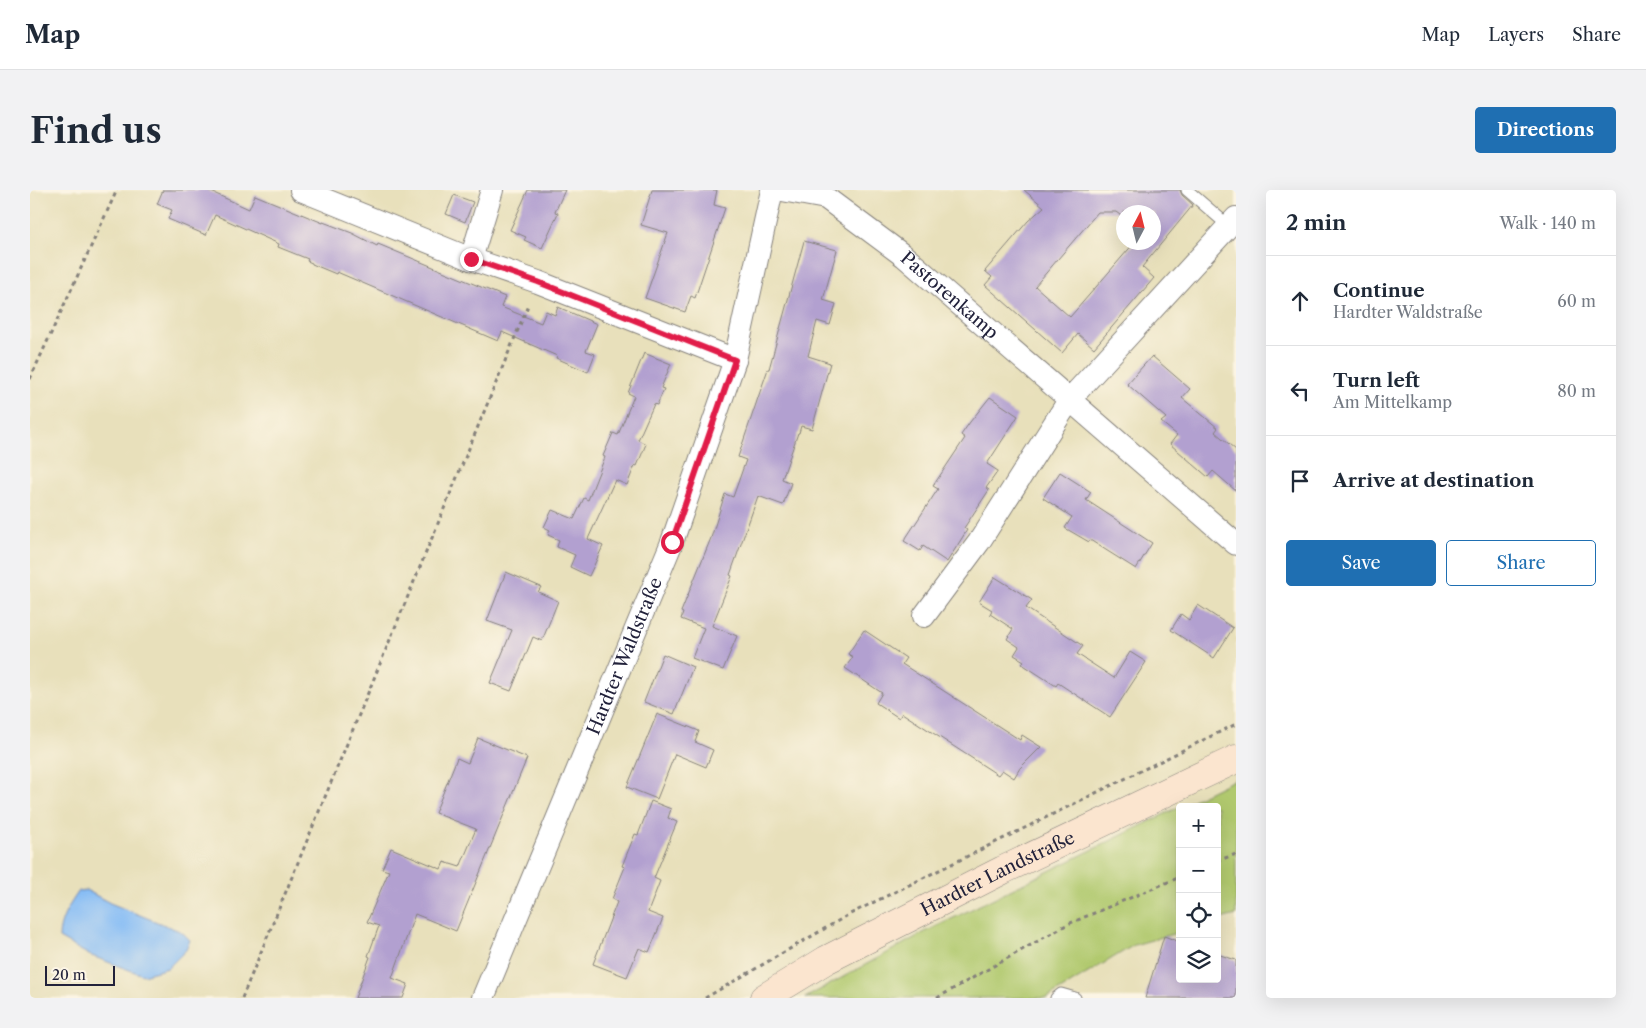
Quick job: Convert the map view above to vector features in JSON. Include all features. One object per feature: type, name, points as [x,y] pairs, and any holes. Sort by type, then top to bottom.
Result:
[{"type":"main road","name":"Hardter Landstraße","points":[[764,998],[826,960],[1003,870],[1236,759]]},
{"type":"street","points":[[301,190],[471,259],[538,282],[735,360]]},
{"type":"street","points":[[471,259],[492,190]]},
{"type":"street","name":"Hardter Waldstraße","points":[[483,998],[672,542],[735,360],[772,190]]},
{"type":"street","name":"Pastorenkamp","points":[[782,190],[828,194],[904,256],[1236,544]]},
{"type":"street","points":[[924,616],[979,542],[1070,399],[1234,225]]},
{"type":"lane","points":[[1187,190],[1234,225]]},
{"type":"lane","points":[[1056,998],[1061,994],[1075,998]]},
{"type":"path","points":[[30,380],[117,190]]},
{"type":"path","points":[[242,998],[538,282]]},
{"type":"path","points":[[1221,860],[1236,854]]},
{"type":"path","points":[[937,998],[1068,924],[1176,879]]},
{"type":"green space","points":[[1236,779],[1236,915],[1221,919],[1221,803],[1187,803]]},
{"type":"green space","points":[[1176,809],[1176,933],[1134,945],[1047,998],[805,998],[925,932]]},
{"type":"water","points":[[86,890],[110,903],[182,932],[190,940],[186,950],[168,968],[143,975],[89,955],[59,938],[61,925],[68,908],[79,891]]},
{"type":"building","points":[[163,190],[207,190],[249,209],[255,195],[505,297],[501,307],[541,323],[546,311],[555,315],[558,307],[597,324],[586,351],[595,354],[588,372],[502,332],[498,341],[337,272],[336,274],[312,264],[307,261],[308,259],[278,247],[279,244],[215,215],[206,235],[168,219],[172,210],[157,204]]},
{"type":"building","points":[[528,190],[565,190],[555,212],[558,213],[542,248],[524,240],[526,237],[510,230]]},
{"type":"building","points":[[652,190],[717,190],[714,205],[725,208],[695,298],[691,296],[685,312],[645,298],[668,233],[641,225]]},
{"type":"building","points":[[1024,190],[1180,190],[1182,195],[1193,205],[1161,244],[1161,205],[1116,205],[1116,212],[1098,212],[1035,286],[1070,317],[1128,250],[1156,250],[1142,267],[1154,278],[1094,348],[1078,334],[1062,353],[985,285],[992,277],[985,271],[1028,221],[1044,207]]},
{"type":"building","points":[[454,195],[473,202],[465,222],[446,214]]},
{"type":"building","points":[[804,241],[837,250],[823,300],[836,304],[830,325],[817,321],[808,356],[830,363],[812,429],[801,426],[782,479],[791,483],[783,505],[758,496],[730,575],[732,576],[712,626],[737,636],[723,670],[692,658],[704,628],[681,619],[683,613],[681,612],[711,538],[725,494],[733,497],[746,460],[738,457],[769,369]]},
{"type":"building","points":[[644,353],[671,364],[661,388],[664,389],[657,405],[654,404],[638,440],[646,444],[637,466],[635,465],[627,485],[615,480],[588,539],[603,546],[589,576],[570,567],[575,555],[557,547],[559,540],[548,535],[550,530],[544,527],[552,510],[574,519],[584,498],[588,500],[613,433],[618,435],[634,396],[628,393]]},
{"type":"building","points":[[1152,356],[1190,389],[1182,398],[1218,428],[1215,432],[1236,450],[1236,491],[1213,471],[1208,477],[1170,444],[1177,435],[1161,422],[1166,418],[1127,384]]},
{"type":"building","points":[[990,397],[1018,416],[987,464],[998,471],[986,488],[989,490],[964,528],[967,530],[947,562],[923,546],[920,551],[904,541],[938,489],[933,486],[965,438],[961,435]]},
{"type":"building","points":[[1060,472],[1091,492],[1086,500],[1152,543],[1136,569],[1090,540],[1089,542],[1065,528],[1072,517],[1043,498]]},
{"type":"building","points":[[506,572],[541,587],[538,592],[558,601],[542,641],[533,637],[511,691],[490,683],[512,630],[487,621]]},
{"type":"building","points":[[995,577],[1032,600],[1026,608],[1083,646],[1077,654],[1114,678],[1130,652],[1146,662],[1110,717],[1058,683],[1056,686],[1022,664],[1024,661],[1014,655],[1019,647],[1007,639],[1013,629],[990,614],[992,610],[979,602]]},
{"type":"building","points":[[1198,605],[1233,628],[1214,658],[1171,630],[1181,614],[1189,620]]},
{"type":"building","points":[[864,630],[906,658],[902,664],[1020,740],[1022,735],[1041,747],[1020,768],[1014,778],[1002,770],[998,775],[902,713],[899,718],[876,703],[882,693],[845,668],[853,657],[848,654]]},
{"type":"building","points":[[663,654],[693,667],[674,714],[644,702]]},
{"type":"building","points":[[657,714],[699,731],[695,742],[713,750],[706,767],[675,754],[657,799],[627,787]]},
{"type":"building","points":[[478,738],[527,758],[456,931],[415,914],[392,978],[408,984],[403,998],[355,998],[379,926],[367,922],[389,871],[382,869],[391,848],[441,869],[444,862],[460,867],[476,829],[435,813],[457,758],[468,763]]},
{"type":"building","points":[[651,801],[671,809],[668,818],[677,822],[654,878],[660,881],[648,912],[663,918],[649,952],[639,948],[627,977],[593,964],[617,902],[612,899],[625,867],[622,866],[635,834],[638,835]]},
{"type":"building","points":[[1164,936],[1176,940],[1176,983],[1221,983],[1221,955],[1236,960],[1236,998],[1145,998]]},
{"type":"route","points":[[471,259],[538,282],[735,360],[672,542]]}]
